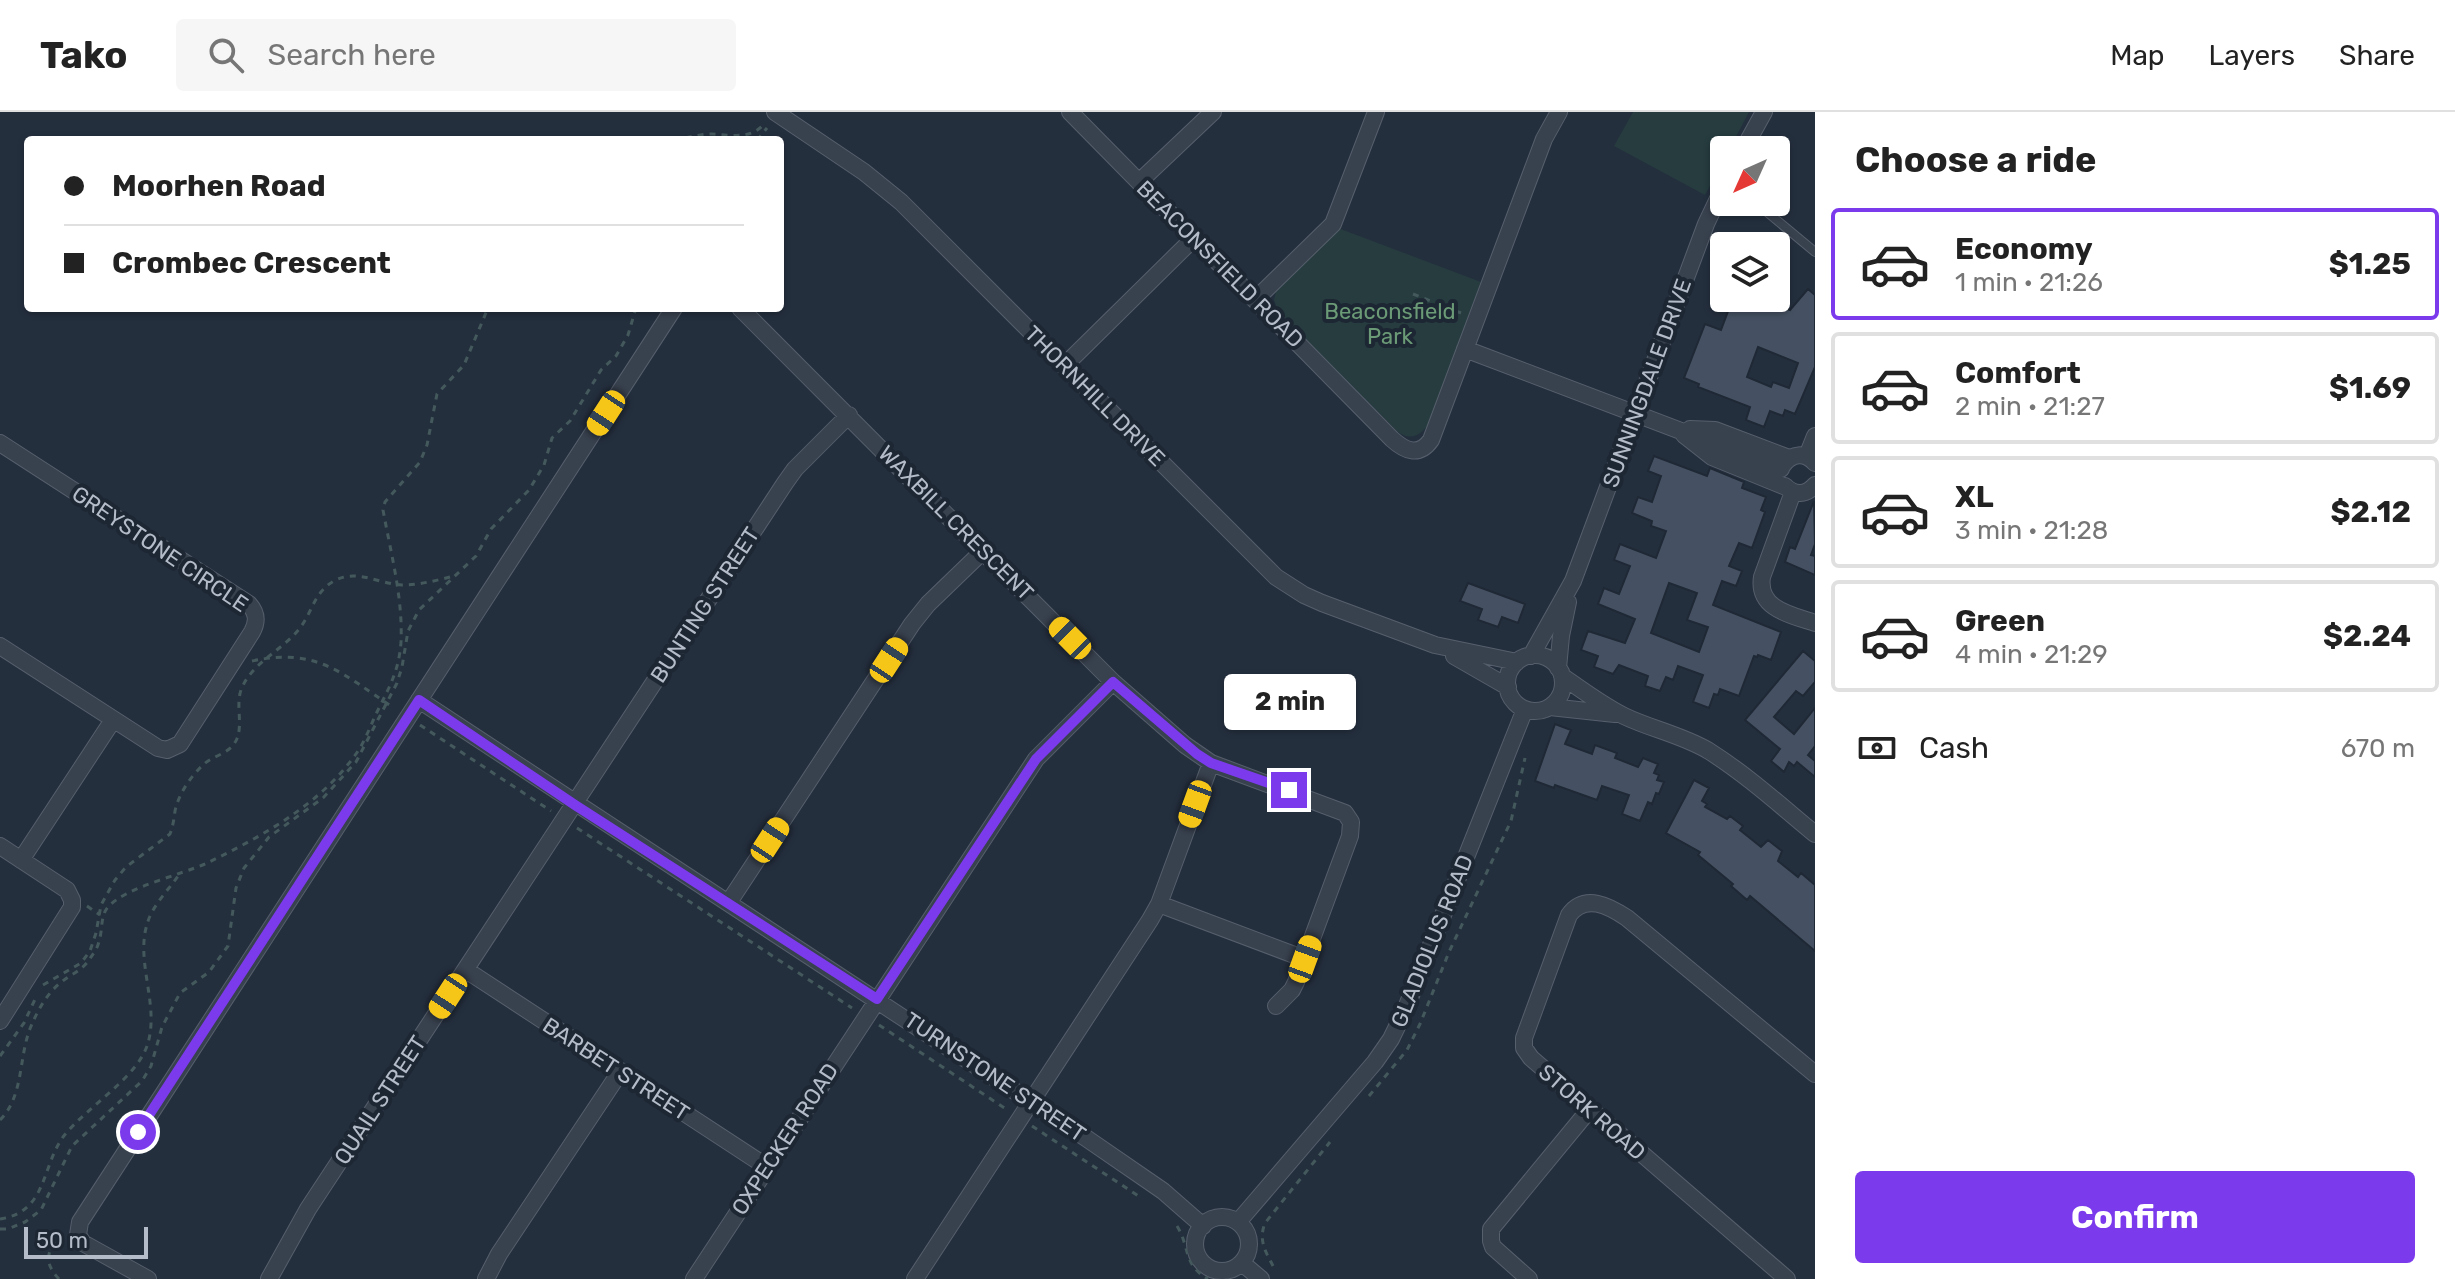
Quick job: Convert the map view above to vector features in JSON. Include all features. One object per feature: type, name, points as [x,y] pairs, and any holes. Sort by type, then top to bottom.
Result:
[{"type":"street","name":"THORNHILL DRIVE","points":[[773,112],[864,172],[901,202],[1276,577],[1313,599],[1435,645],[1508,687]]},
{"type":"street","name":"BEACONSFIELD ROAD","points":[[1070,112],[1392,439],[1408,450],[1422,449],[1431,440],[1544,139],[1559,112]]},
{"type":"street","points":[[1139,182],[1213,112]]},
{"type":"street","points":[[1256,299],[1333,224],[1376,112]]},
{"type":"street","points":[[1751,136],[1764,112]]},
{"type":"street","name":"SUNNINGDALE DRIVE","points":[[1560,672],[1561,636],[1573,581],[1710,216]]},
{"type":"street","points":[[1064,366],[1194,238]]},
{"type":"street","points":[[148,1279],[83,1243],[78,1235],[80,1222],[671,312]]},
{"type":"street","name":"WAXBILL CRESCENT","points":[[744,312],[1113,682],[1185,745],[1211,763],[1341,809],[1351,822],[1350,836],[1305,959]]},
{"type":"street","points":[[1465,349],[1707,441],[1785,464]]},
{"type":"street","name":"BUNTING STREET","points":[[575,805],[785,483],[849,415]]},
{"type":"street","points":[[1790,490],[1781,479],[1785,464],[1800,455],[1811,460],[1815,436]]},
{"type":"street","points":[[1707,441],[1790,490],[1806,492],[1815,485]]},
{"type":"street","name":"GREYSTONE CIRCLE","points":[[0,443],[249,604],[255,613],[256,626],[176,747],[167,750],[158,748],[113,720],[0,646]]},
{"type":"street","points":[[1790,490],[1762,577],[1762,592],[1774,608],[1815,623]]},
{"type":"street","points":[[729,902],[912,624],[928,604],[983,551]]},
{"type":"street","name":"SUNNINGDALE DRIVE","points":[[1524,659],[1573,581]]},
{"type":"street","name":"THORNHILL DRIVE","points":[[1435,645],[1524,659]]},
{"type":"street","points":[[1624,716],[1550,707],[1533,711],[1525,709],[1511,697],[1508,678],[1524,659],[1544,657],[1588,695],[1624,716],[1709,751],[1815,834]]},
{"type":"street","points":[[1550,707],[1561,693],[1560,672]]},
{"type":"street","name":"OXPECKER ROAD","points":[[694,1279],[1036,759],[1113,682]]},
{"type":"street","name":"TURNSTONE STREET","points":[[419,700],[1031,1102],[1163,1191],[1203,1226]]},
{"type":"street","name":"GLADIOLUS ROAD","points":[[1238,1222],[1375,1062],[1391,1039],[1525,709]]},
{"type":"street","points":[[21,860],[113,720]]},
{"type":"street","points":[[936,1279],[918,1274],[1159,904],[1211,763]]},
{"type":"street","name":"QUAIL STREET","points":[[269,1279],[308,1209],[575,805]]},
{"type":"street","points":[[0,846],[67,890],[72,900],[70,913],[0,1021]]},
{"type":"street","name":"STORK ROAD","points":[[1787,1279],[1589,1110],[1527,1054],[1523,1043],[1569,915],[1578,906],[1589,902],[1605,906],[1627,918],[1815,1074]]},
{"type":"street","points":[[1159,904],[1305,959],[1292,990],[1276,1006]]},
{"type":"street","name":"BARBET STREET","points":[[466,970],[767,1167]]},
{"type":"street","points":[[486,1279],[499,1254],[620,1072]]},
{"type":"street","points":[[1529,1279],[1493,1247],[1491,1229],[1589,1110]]},
{"type":"street","points":[[1220,1217],[1238,1222],[1248,1237],[1249,1246],[1242,1263],[1225,1271],[1216,1270],[1201,1260],[1196,1242],[1203,1226],[1220,1217]]},
{"type":"street","points":[[1242,1263],[1261,1279]]},
{"type":"lane","points":[[1772,216],[1815,251]]},
{"type":"path","points":[[698,136],[744,136],[759,131],[773,112]]},
{"type":"path","points":[[1413,294],[1477,319]]},
{"type":"path","points":[[0,1120],[12,1104],[25,1039],[38,1010],[59,984],[83,968],[90,959],[99,942],[104,913],[110,904],[129,893],[240,847],[271,829],[309,803],[341,773],[360,747],[395,678],[401,643],[397,585],[383,510],[385,502],[420,462],[427,445],[437,394],[464,365],[486,312]]},
{"type":"path","points":[[0,1229],[25,1222],[41,1210],[72,1146],[142,1081],[151,1066],[162,1027],[180,993],[209,972],[228,946],[236,888],[244,868],[269,837],[323,798],[356,762],[402,667],[408,631],[419,610],[476,556],[491,529],[529,490],[544,465],[552,438],[570,421],[601,370],[616,356],[628,335],[635,312]]},
{"type":"path","points":[[0,1056],[24,1023],[44,984],[81,963],[90,951],[101,905],[115,880],[126,867],[170,834],[180,795],[187,783],[206,762],[233,746],[238,737],[241,690],[267,658],[299,629],[312,602],[322,590],[335,580],[348,576],[414,585],[454,576]]},
{"type":"path","points":[[232,664],[292,656],[311,658],[338,671],[1139,1196]]},
{"type":"path","points":[[0,1219],[20,1212],[32,1203],[42,1188],[52,1157],[62,1139],[79,1118],[140,1061],[148,1043],[152,1014],[144,938],[158,902],[181,873]]},
{"type":"path","points":[[1172,1221],[1183,1237],[1192,1266],[1208,1279]]},
{"type":"green space","points":[[1633,112],[1749,112],[1736,136],[1710,136],[1710,186],[1705,195],[1614,146]]},
{"type":"green space","name":"Beaconsfield Park","points":[[1338,228],[1481,282],[1427,426],[1417,435],[1410,437],[1398,432],[1278,311],[1274,300],[1276,291]]},
{"type":"building","points":[[1808,289],[1815,295],[1815,367],[1795,414],[1785,410],[1783,416],[1770,411],[1764,427],[1746,420],[1750,407],[1698,387],[1699,384],[1684,378],[1705,324],[1721,330],[1728,312],[1790,312]],"holes":[[[1758,347],[1798,363],[1789,388],[1773,382],[1771,387],[1747,377]]]},
{"type":"building","points":[[1654,456],[1707,476],[1710,468],[1744,482],[1742,488],[1766,497],[1761,510],[1765,512],[1752,548],[1739,543],[1729,566],[1742,571],[1736,586],[1722,581],[1713,605],[1781,632],[1771,660],[1754,656],[1739,696],[1720,689],[1718,695],[1714,694],[1709,708],[1693,702],[1703,675],[1678,666],[1673,680],[1666,677],[1660,691],[1645,686],[1648,676],[1619,665],[1613,674],[1594,667],[1598,656],[1581,650],[1588,631],[1625,643],[1635,619],[1598,604],[1604,588],[1619,594],[1630,566],[1614,560],[1620,544],[1656,558],[1666,531],[1651,526],[1652,521],[1632,513],[1638,497],[1652,502],[1661,476],[1648,471]],"holes":[[[1669,583],[1697,593],[1687,620],[1708,627],[1699,652],[1651,633]]]},
{"type":"building","points":[[1814,501],[1815,544],[1811,555],[1815,556],[1815,575],[1785,562],[1790,547],[1795,549]]},
{"type":"building","points":[[1468,583],[1525,604],[1518,623],[1502,617],[1498,627],[1478,620],[1482,609],[1460,601]]},
{"type":"building","points":[[1803,651],[1815,661],[1815,682],[1803,696],[1796,691],[1774,717],[1794,734],[1815,708],[1815,746],[1808,755],[1815,761],[1815,777],[1797,762],[1794,766],[1789,762],[1784,772],[1771,761],[1780,749],[1745,720]]},
{"type":"building","points":[[1555,724],[1571,730],[1565,744],[1592,754],[1595,745],[1617,753],[1615,758],[1638,767],[1643,758],[1658,764],[1654,773],[1659,775],[1657,780],[1664,782],[1652,804],[1648,802],[1640,821],[1622,814],[1629,795],[1602,786],[1597,800],[1535,781]]},
{"type":"building","points":[[1694,780],[1709,788],[1702,801],[1707,804],[1705,807],[1727,819],[1730,816],[1743,826],[1740,830],[1761,847],[1768,840],[1782,851],[1778,861],[1798,877],[1801,873],[1815,885],[1815,951],[1750,896],[1747,900],[1698,855],[1700,852],[1666,833]]},
{"type":"route","points":[[138,1132],[419,700],[575,805],[877,999],[1036,759],[1113,682],[1185,745],[1211,763],[1289,790]]}]
